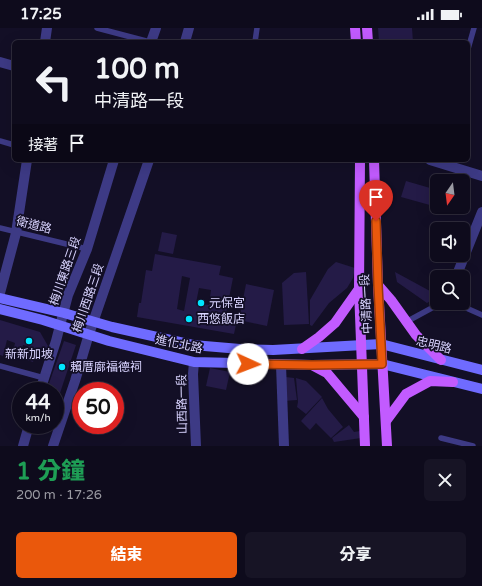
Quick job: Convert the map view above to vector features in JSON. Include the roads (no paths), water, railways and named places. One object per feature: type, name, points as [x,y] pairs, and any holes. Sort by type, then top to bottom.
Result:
[{"type":"main road","points":[[355,28],[356,40]]},
{"type":"main road","points":[[367,28],[368,40]]},
{"type":"main road","name":"中清路一段","points":[[360,162],[359,289],[365,446]]},
{"type":"main road","name":"中清路一段","points":[[374,162],[378,285],[387,446]]},
{"type":"main road","points":[[378,285],[391,300],[416,335],[441,360]]},
{"type":"main road","points":[[302,349],[319,338],[335,323],[359,289]]},
{"type":"main road","name":"進化北路","points":[[0,298],[64,313],[112,327],[193,345],[246,349],[302,349],[381,344]]},
{"type":"main road","name":"進化北路","points":[[0,309],[60,325],[109,341],[194,362],[281,365],[382,364]]},
{"type":"main road","name":"忠明路","points":[[381,344],[482,370]]},
{"type":"main road","points":[[382,364],[482,389]]},
{"type":"main road","points":[[312,365],[326,373],[364,418]]},
{"type":"main road","points":[[386,421],[406,394],[430,381],[453,382]]},
{"type":"street","points":[[45,40],[47,28]]},
{"type":"street","points":[[152,40],[156,28]]},
{"type":"street","points":[[186,40],[189,28]]},
{"type":"street","points":[[0,62],[12,65]]},
{"type":"street","points":[[0,293],[16,233],[27,162]]},
{"type":"street","name":"梅川東路三段","points":[[43,382],[68,295],[87,249],[113,162]]},
{"type":"street","name":"梅川西路三段","points":[[53,446],[75,382],[89,334],[150,162]]},
{"type":"street","points":[[436,162],[482,176]]},
{"type":"street","points":[[459,270],[482,212]]},
{"type":"street","name":"山西路一段","points":[[194,362],[193,374],[196,446]]},
{"type":"street","points":[[281,365],[284,446]]},
{"type":"street","points":[[23,446],[26,434]]},
{"type":"lane","points":[[97,28],[143,40]]},
{"type":"lane","points":[[256,40],[257,28]]},
{"type":"lane","points":[[470,42],[474,28]]},
{"type":"lane","points":[[0,141],[12,144]]},
{"type":"lane","name":"衛道路","points":[[0,228],[87,249]]},
{"type":"lane","points":[[406,322],[430,309]]},
{"type":"lane","points":[[470,310],[482,315]]},
{"type":"lane","points":[[0,366],[44,378]]},
{"type":"lane","points":[[441,438],[473,446]]},
{"type":"place","name":"元保宮","points":[[201,303]]},
{"type":"place","name":"西悠飯店","points":[[189,319]]},
{"type":"place","name":"新新加坡","points":[[29,341]]},
{"type":"place","name":"賴厝廍福德祠","points":[[62,367]]}]
